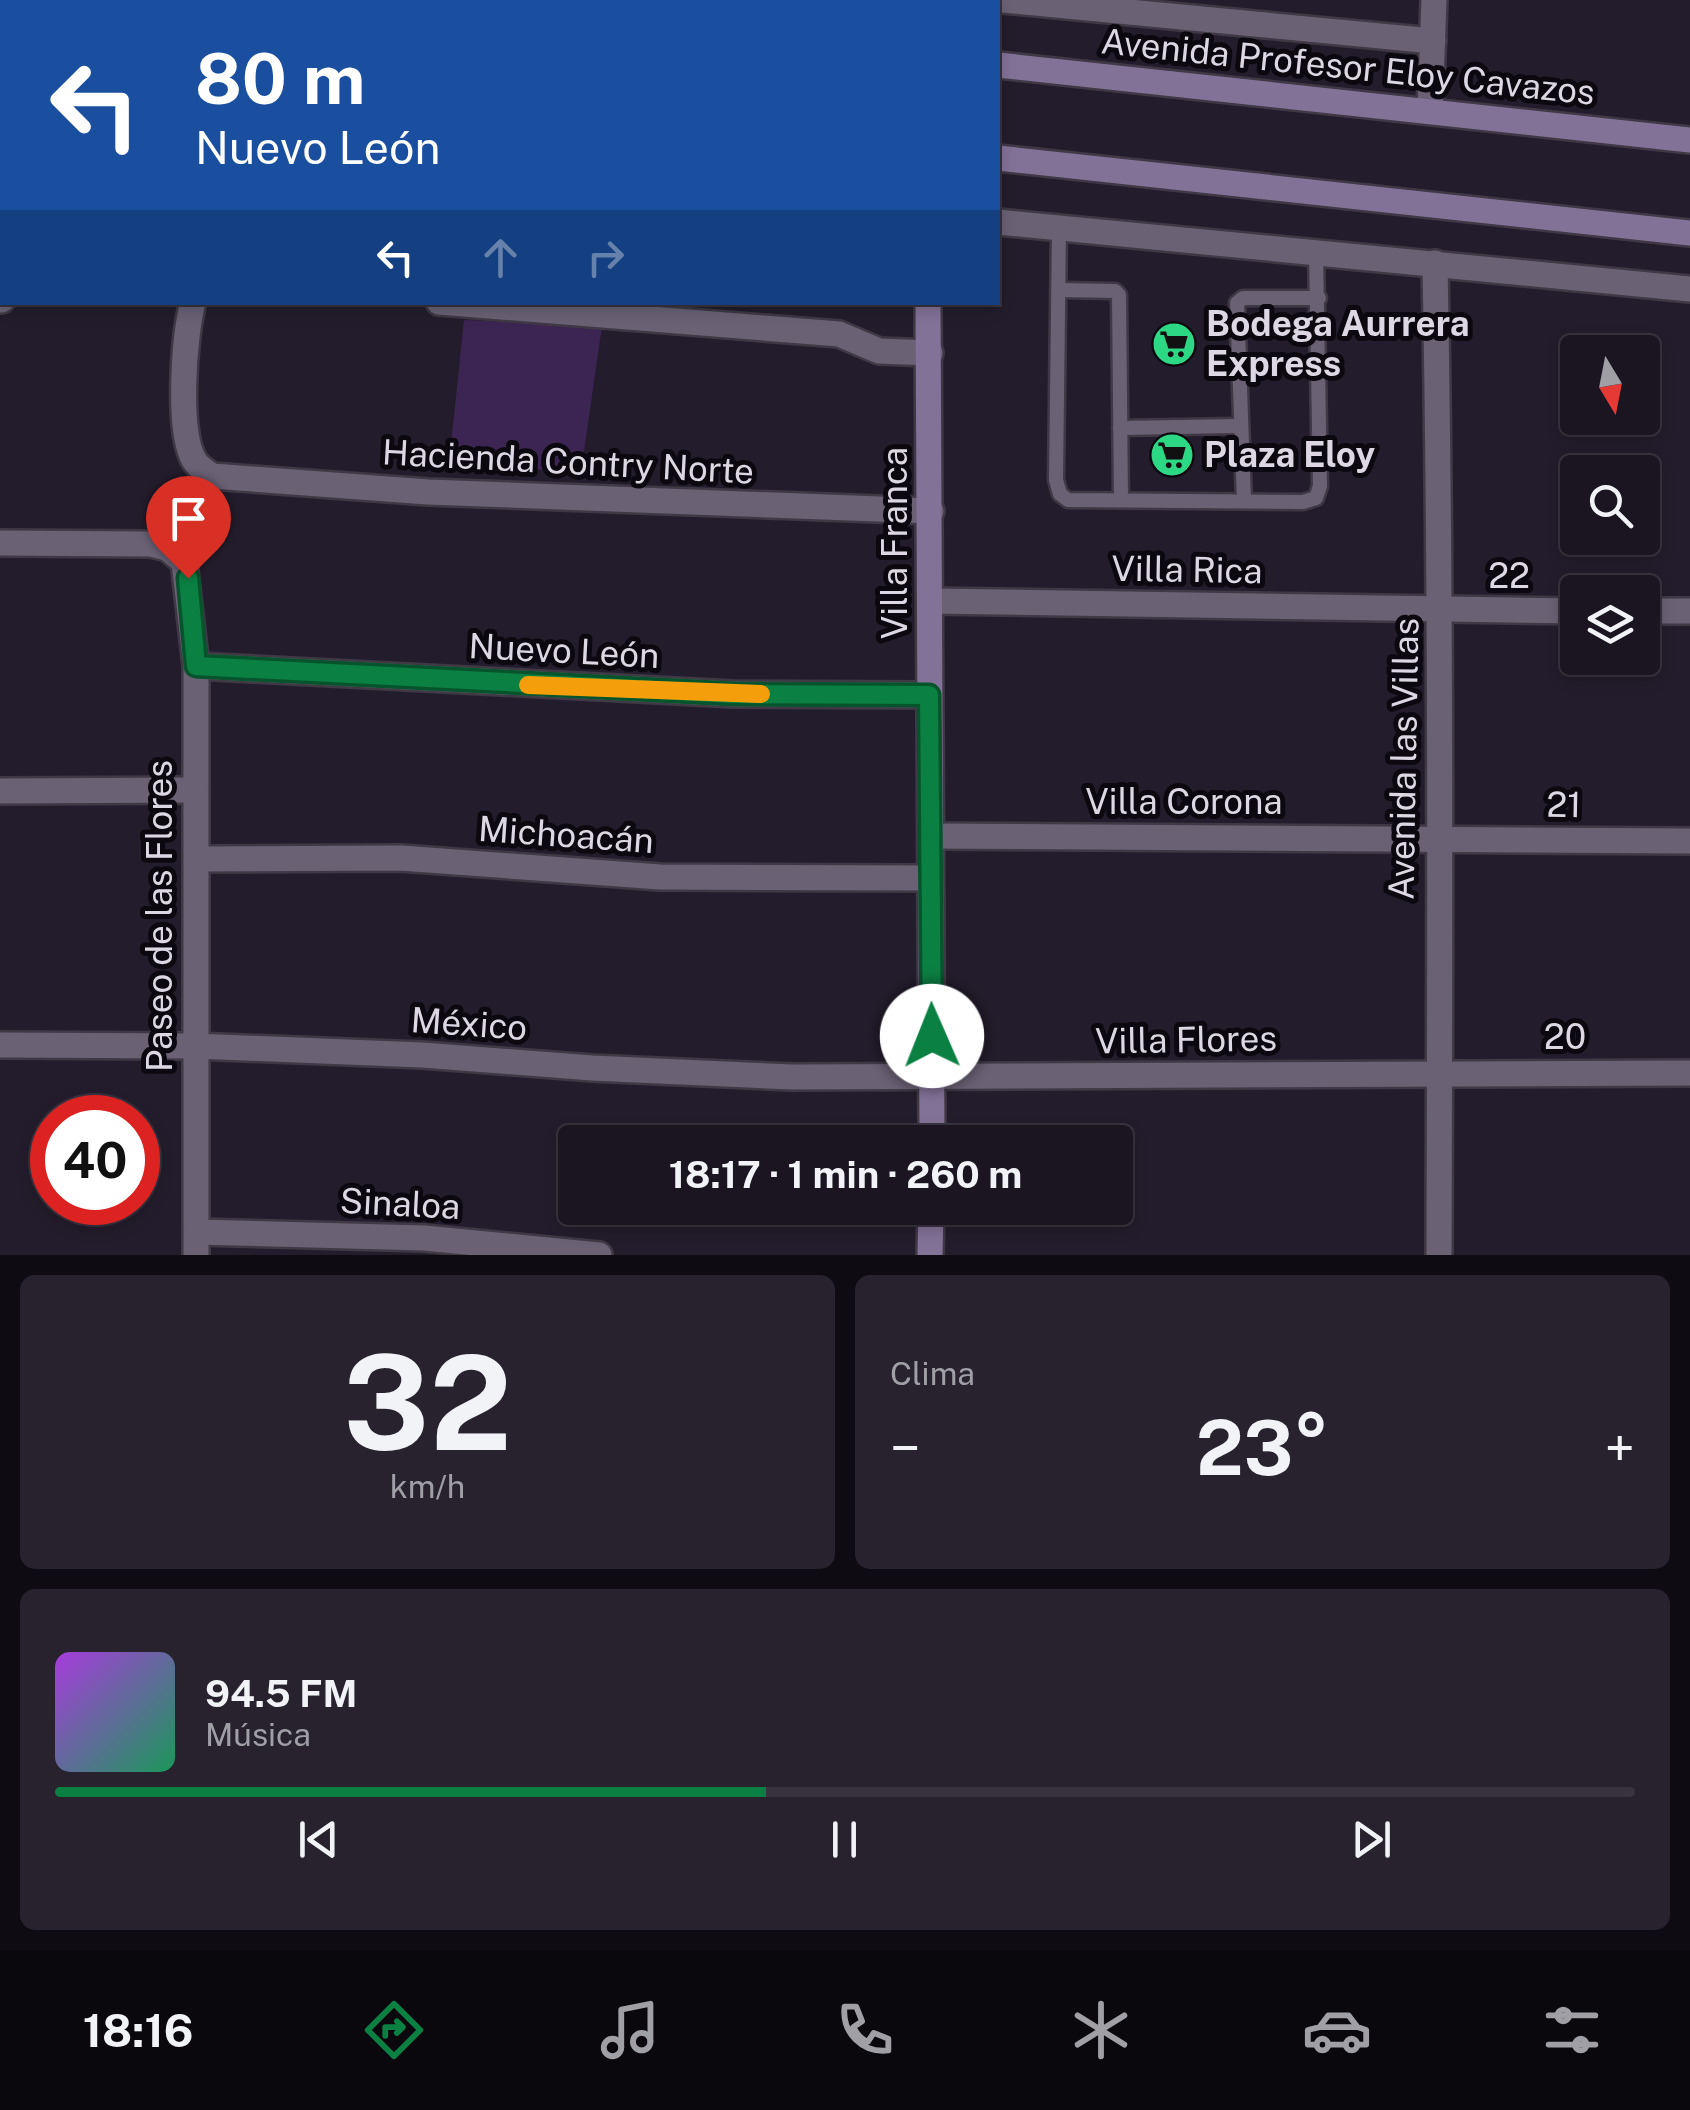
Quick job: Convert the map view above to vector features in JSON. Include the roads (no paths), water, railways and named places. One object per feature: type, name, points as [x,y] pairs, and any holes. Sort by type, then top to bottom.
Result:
[{"type":"main road","name":"Avenida Profesor Eloy Cavazos","points":[[1000,65],[1690,140]]},
{"type":"main road","points":[[1000,158],[1690,232]]},
{"type":"main road","name":"Villa Franca","points":[[928,305],[932,1125]]},
{"type":"main road","points":[[930,1255],[931,1225]]},
{"type":"street","points":[[1002,0],[1433,40]]},
{"type":"street","points":[[1430,110],[1434,0]]},
{"type":"street","points":[[1000,222],[1690,289]]},
{"type":"street","name":"Avenida las Villas","points":[[1435,263],[1442,611],[1436,838],[1439,1255]]},
{"type":"street","name":"Hacienda Contry Norte","points":[[192,305],[185,384],[189,440],[194,460],[204,471],[232,481],[931,512]]},
{"type":"street","points":[[476,305],[839,334],[879,351],[930,353]]},
{"type":"street","name":"Paseo de las Flores","points":[[0,543],[151,544],[178,554],[188,578],[196,666],[196,1243]]},
{"type":"street","name":"Villa Rica","points":[[931,601],[1442,611]]},
{"type":"street","name":"22","points":[[1442,611],[1560,611]]},
{"type":"street","points":[[1660,611],[1690,611]]},
{"type":"street","name":"Nuevo León","points":[[196,666],[734,694],[929,695]]},
{"type":"street","points":[[0,791],[195,790]]},
{"type":"street","name":"Villa Corona","points":[[931,836],[1436,838]]},
{"type":"street","name":"21","points":[[1436,838],[1690,841]]},
{"type":"street","name":"Michoacán","points":[[197,859],[401,858],[660,877],[929,878]]},
{"type":"street","name":"México","points":[[0,1045],[194,1046],[792,1077],[933,1076]]},
{"type":"street","name":"20","points":[[1440,1072],[1690,1072]]},
{"type":"street","name":"Villa Flores","points":[[933,1076],[1440,1072]]},
{"type":"street","name":"Sinaloa","points":[[196,1243],[424,1238],[599,1255]]},
{"type":"lane","points":[[1059,227],[1058,490],[1068,500],[1303,502],[1318,494],[1320,298],[1316,252]]},
{"type":"lane","points":[[1060,290],[1118,292],[1121,500]]},
{"type":"lane","points":[[1244,501],[1238,426],[1239,299],[1320,298]]},
{"type":"lane","points":[[1120,428],[1238,426]]},
{"type":"place","name":"Bodega Aurrera Express","points":[[1174,344]]},
{"type":"place","name":"Plaza Eloy","points":[[1172,455]]}]
